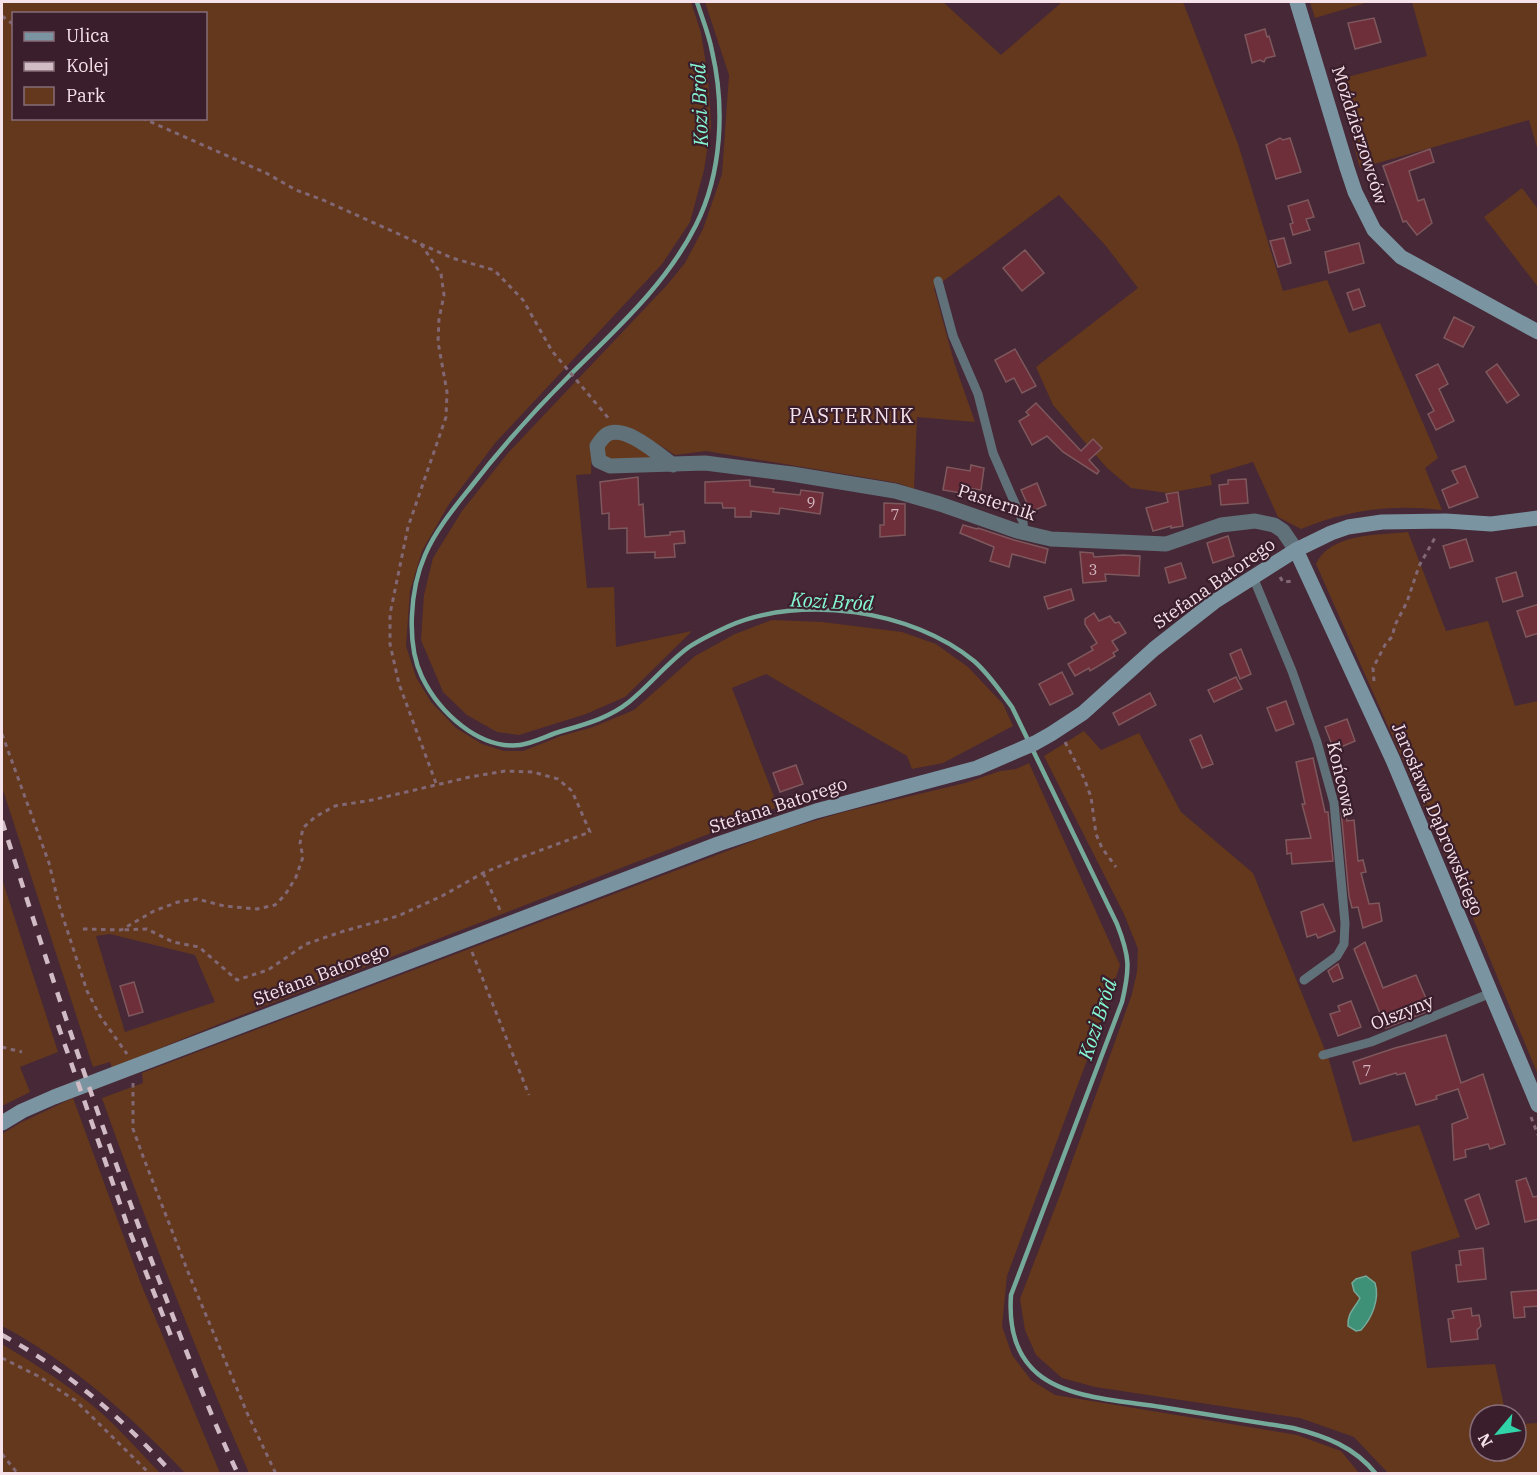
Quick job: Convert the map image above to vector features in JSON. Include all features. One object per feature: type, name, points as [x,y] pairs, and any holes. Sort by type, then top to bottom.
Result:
[{"type":"street","name":"Moździerzowców","points":[[1298,2],[1355,192],[1374,230],[1401,257],[1539,332]]},
{"type":"street","name":"Pasternik","points":[[620,431],[606,435],[597,446],[599,461],[610,466],[705,463],[792,474],[895,491],[1024,533],[1051,539],[1166,544],[1221,525],[1256,521],[1274,525],[1283,531],[1296,550]]},
{"type":"street","points":[[620,431],[632,436],[673,465]]},
{"type":"street","name":"Stefana Batorego","points":[[2,1123],[54,1097],[778,822],[953,776],[1013,754],[1055,732],[1083,713],[1181,627],[1296,550],[1331,533],[1348,527],[1383,522],[1446,521],[1491,524],[1539,518]]},
{"type":"street","name":"Jarosława Dąbrowskiego","points":[[1296,550],[1367,703],[1539,1105]]},
{"type":"lane","points":[[938,281],[953,336],[978,394],[993,453],[1023,522],[1024,533]]},
{"type":"lane","name":"Końcowa","points":[[1252,578],[1292,671],[1317,742],[1334,803],[1345,923],[1344,944],[1337,956],[1304,980]]},
{"type":"lane","name":"Olszyny","points":[[1323,1055],[1371,1042],[1491,993]]},
{"type":"path","points":[[147,120],[266,173],[296,190],[452,258],[494,270],[523,300],[552,351],[620,431]]},
{"type":"path","points":[[421,244],[441,274],[444,295],[439,319],[438,342],[447,392],[446,417],[408,527],[390,614],[390,644],[399,684],[436,786]]},
{"type":"path","points":[[1367,703],[1375,697],[1376,693],[1373,668],[1386,643],[1392,637],[1419,566],[1446,521]]},
{"type":"path","points":[[1055,732],[1084,778],[1091,797],[1096,834],[1102,848],[1116,867]]},
{"type":"path","points":[[2,734],[49,863],[59,905],[87,991],[100,1016],[123,1046],[134,1067],[133,1129],[190,1277],[248,1415],[276,1473]]},
{"type":"path","points":[[83,930],[121,930],[147,929],[173,942],[199,947],[237,980],[268,970],[306,944],[398,916],[442,896],[483,873],[590,832],[572,791],[558,779],[533,772],[515,771],[470,777],[372,800],[335,806],[315,817],[303,828],[300,843],[303,857],[296,877],[285,895],[275,905],[257,909],[224,906],[197,899],[178,902],[154,911],[121,930]]},
{"type":"path","points":[[483,873],[507,924]]},
{"type":"path","points":[[468,939],[529,1095]]},
{"type":"path","points":[[2,1047],[22,1052]]},
{"type":"path","points":[[2,1358],[38,1376],[76,1401],[150,1473]]},
{"type":"path","points":[[2,1454],[18,1473]]},
{"type":"green space","points":[[2,2],[691,2],[701,33],[708,77],[711,126],[704,170],[690,222],[662,264],[496,442],[449,504],[422,551],[410,591],[406,646],[416,677],[431,702],[456,728],[482,744],[504,751],[523,751],[634,710],[695,656],[735,634],[772,620],[822,622],[902,632],[936,644],[968,667],[1003,704],[1013,726],[943,763],[912,769],[907,756],[766,674],[732,688],[778,807],[224,1022],[112,1068],[110,1062],[93,1067],[2,787]],"holes":[[[110,934],[195,955],[215,1002],[125,1032],[96,936]]]},
{"type":"green space","points":[[705,2],[943,2],[1001,55],[1062,2],[1183,2],[1238,144],[1283,291],[1327,280],[1349,333],[1380,323],[1438,458],[1425,468],[1442,510],[1388,508],[1370,510],[1335,517],[1301,529],[1278,517],[1253,462],[1210,475],[1212,485],[1168,493],[1131,488],[1107,468],[1053,405],[1036,367],[1138,288],[1106,246],[1059,195],[934,288],[954,362],[975,422],[917,417],[914,489],[898,483],[706,451],[675,455],[637,431],[619,426],[592,443],[591,474],[576,475],[587,588],[614,587],[616,647],[692,631],[625,697],[586,714],[519,735],[497,732],[467,715],[443,692],[421,640],[424,595],[433,558],[462,511],[508,453],[667,285],[685,263],[703,229],[722,174],[729,75]]},
{"type":"green space","points":[[1310,2],[1369,2],[1315,18]]},
{"type":"green space","points":[[1412,2],[1538,2],[1538,151],[1529,120],[1360,168],[1336,80],[1427,56]]},
{"type":"green space","points":[[1522,188],[1538,209],[1538,287],[1484,217]]},
{"type":"green space","points":[[617,436],[655,458],[611,460],[606,458],[603,444]]},
{"type":"green space","points":[[1408,532],[1446,631],[1488,621],[1515,706],[1538,701],[1538,1075],[1470,911],[1316,564],[1332,546],[1344,541],[1370,535]]},
{"type":"green space","points":[[1084,731],[1101,750],[1139,733],[1181,812],[1253,873],[1329,1060],[1353,1142],[1419,1125],[1460,1237],[1411,1252],[1427,1368],[1495,1364],[1503,1403],[1468,1403],[1468,1463],[1528,1463],[1528,1423],[1538,1423],[1538,1473],[1388,1473],[1354,1437],[1300,1418],[1095,1387],[1062,1378],[1036,1355],[1025,1330],[1020,1299],[1132,994],[1137,972],[1138,949],[1124,914],[1044,756]]},
{"type":"green space","points":[[1029,763],[1120,965],[1007,1276],[1002,1326],[1012,1355],[1031,1380],[1055,1395],[1297,1435],[1341,1451],[1359,1473],[249,1473],[172,1287],[102,1098],[143,1083],[142,1073],[780,831],[844,812],[965,783],[1000,771],[1016,769]]},
{"type":"green space","points":[[2,879],[58,1052],[20,1067],[30,1092],[2,1106]]},
{"type":"green space","points":[[73,1098],[141,1284],[220,1473],[185,1473],[100,1392],[53,1357],[2,1326],[2,1134]]},
{"type":"green space","points":[[2,1344],[93,1406],[160,1473],[2,1473]]},
{"type":"shaded area","points":[[1366,1276],[1375,1283],[1376,1302],[1365,1325],[1361,1330],[1356,1331],[1348,1326],[1350,1314],[1360,1298],[1354,1291],[1352,1283]]},
{"type":"building","points":[[1374,18],[1381,42],[1355,49],[1348,23]]},
{"type":"building","points":[[1265,29],[1275,56],[1266,58],[1264,62],[1260,60],[1252,63],[1245,35]]},
{"type":"building","points":[[1280,138],[1283,140],[1290,138],[1301,172],[1276,179],[1266,145]]},
{"type":"building","points":[[1430,149],[1434,162],[1409,171],[1418,201],[1424,199],[1432,223],[1417,235],[1406,221],[1403,222],[1383,166]]},
{"type":"building","points":[[1308,200],[1314,217],[1306,219],[1310,230],[1293,235],[1290,224],[1293,223],[1288,206]]},
{"type":"building","points":[[1284,238],[1291,263],[1278,267],[1270,241]]},
{"type":"building","points":[[1359,243],[1364,263],[1329,273],[1325,252]]},
{"type":"building","points":[[1025,250],[1044,273],[1022,291],[1003,268]]},
{"type":"building","points":[[1359,289],[1365,306],[1353,310],[1347,293]]},
{"type":"building","points":[[1454,317],[1474,327],[1463,347],[1444,338]]},
{"type":"building","points":[[1015,349],[1036,386],[1022,393],[1014,378],[1006,382],[995,360]]},
{"type":"building","points":[[1438,364],[1448,384],[1439,389],[1454,421],[1436,430],[1428,414],[1434,411],[1416,375]]},
{"type":"building","points":[[1497,364],[1519,395],[1507,403],[1486,372]]},
{"type":"building","points":[[1036,403],[1081,451],[1093,439],[1102,448],[1089,460],[1099,471],[1097,474],[1063,452],[1047,436],[1032,445],[1019,421],[1029,415],[1026,412]]},
{"type":"building","points":[[971,465],[984,468],[981,490],[967,488],[966,494],[943,490],[947,467],[970,471]]},
{"type":"building","points":[[1465,466],[1478,497],[1449,508],[1442,490],[1458,483],[1452,471]]},
{"type":"building","points":[[638,477],[639,505],[643,504],[645,537],[670,535],[670,532],[684,531],[685,543],[674,544],[675,557],[655,558],[655,552],[627,553],[627,528],[609,529],[609,513],[602,514],[600,482]]},
{"type":"building","points":[[1246,479],[1248,503],[1221,505],[1219,485],[1228,484],[1228,480]]},
{"type":"building","points":[[750,480],[750,486],[774,489],[773,492],[800,495],[801,490],[823,493],[820,514],[780,508],[779,514],[751,511],[751,517],[735,517],[735,508],[723,508],[722,503],[705,503],[705,482]]},
{"type":"building","points":[[1037,483],[1046,505],[1031,512],[1021,490]]},
{"type":"building","points":[[1178,492],[1183,526],[1171,528],[1171,526],[1153,531],[1146,508],[1168,502],[1166,494]]},
{"type":"building","points":[[884,503],[905,504],[905,535],[880,537],[880,525],[884,525]]},
{"type":"building","points":[[963,525],[1048,549],[1045,563],[1012,554],[1009,567],[990,561],[994,547],[960,533]]},
{"type":"building","points":[[1228,536],[1234,556],[1213,563],[1207,543]]},
{"type":"building","points":[[1466,539],[1473,561],[1450,568],[1443,546]]},
{"type":"building","points":[[1080,552],[1093,553],[1094,557],[1140,556],[1139,576],[1105,574],[1106,581],[1083,583]]},
{"type":"building","points":[[1181,563],[1186,578],[1169,583],[1165,568]]},
{"type":"building","points":[[1516,572],[1523,596],[1503,602],[1496,578]]},
{"type":"building","points":[[1071,589],[1074,600],[1048,609],[1044,597]]},
{"type":"building","points":[[1539,604],[1539,633],[1526,637],[1517,611]]},
{"type":"building","points":[[1094,613],[1099,621],[1110,616],[1115,623],[1119,622],[1126,633],[1112,641],[1118,650],[1113,653],[1115,656],[1090,671],[1089,668],[1075,676],[1068,664],[1093,650],[1091,647],[1097,643],[1085,624],[1085,619]]},
{"type":"building","points":[[1241,649],[1251,674],[1240,679],[1230,654]]},
{"type":"building","points":[[1062,672],[1073,694],[1050,705],[1039,684]]},
{"type":"building","points":[[1236,677],[1242,689],[1214,702],[1208,690]]},
{"type":"building","points":[[1150,693],[1156,705],[1119,725],[1113,713]]},
{"type":"building","points":[[1286,701],[1294,724],[1276,731],[1267,708]]},
{"type":"building","points":[[1347,719],[1355,741],[1334,750],[1325,727]]},
{"type":"building","points":[[1201,735],[1213,764],[1202,768],[1190,740]]},
{"type":"building","points":[[1313,758],[1325,812],[1328,812],[1333,861],[1292,864],[1291,853],[1287,854],[1286,840],[1311,838],[1302,804],[1305,804],[1296,762]]},
{"type":"building","points":[[796,765],[803,784],[780,792],[773,773]]},
{"type":"building","points":[[1341,810],[1345,810],[1347,821],[1354,820],[1358,861],[1363,860],[1366,872],[1361,873],[1369,904],[1379,903],[1382,921],[1363,928],[1358,907],[1352,908],[1349,896]]},
{"type":"building","points":[[1323,904],[1335,931],[1318,938],[1316,934],[1307,937],[1301,912]]},
{"type":"building","points":[[1365,942],[1383,988],[1416,975],[1431,1010],[1386,1028],[1354,949]]},
{"type":"building","points":[[1338,964],[1343,978],[1333,982],[1328,971]]},
{"type":"building","points":[[134,982],[143,1012],[129,1016],[120,986]]},
{"type":"building","points":[[1351,1001],[1361,1027],[1338,1036],[1330,1014],[1340,1011],[1338,1006]]},
{"type":"building","points":[[1446,1035],[1461,1083],[1483,1074],[1505,1144],[1490,1149],[1488,1144],[1465,1150],[1466,1157],[1454,1160],[1452,1124],[1468,1118],[1458,1089],[1436,1096],[1437,1099],[1416,1105],[1405,1073],[1397,1075],[1396,1073],[1360,1084],[1353,1062]]},
{"type":"building","points":[[1526,1178],[1533,1197],[1539,1196],[1539,1219],[1525,1222],[1516,1181]]},
{"type":"building","points":[[1479,1194],[1489,1224],[1476,1229],[1465,1200]]},
{"type":"building","points":[[1483,1248],[1486,1279],[1458,1282],[1456,1265],[1461,1265],[1459,1251]]},
{"type":"building","points":[[1539,1290],[1539,1306],[1524,1307],[1525,1317],[1514,1318],[1511,1292]]},
{"type":"building","points":[[1471,1308],[1472,1316],[1479,1315],[1481,1326],[1477,1330],[1478,1339],[1451,1342],[1448,1319],[1454,1318],[1452,1311]]},
{"type":"waterway","name":"Kozi Bród","points":[[697,2],[712,51],[720,117],[716,162],[705,205],[684,247],[655,287],[555,390],[493,459],[434,537],[420,569],[413,600],[412,633],[417,664],[422,677],[439,703],[462,726],[490,741],[505,745],[520,745],[588,723],[621,708],[689,647],[729,626],[758,616],[789,611],[856,612],[888,619],[920,630],[949,644],[974,661],[1012,707],[1117,924],[1127,963],[1122,1002],[1011,1295],[1012,1327],[1018,1348],[1038,1374],[1065,1389],[1097,1398],[1305,1431],[1349,1450],[1376,1474]]},
{"type":"railway","points":[[2,821],[59,999],[120,1176],[199,1384],[238,1474]]},
{"type":"railway","points":[[58,1025],[128,1227],[173,1341]]},
{"type":"railway","points":[[2,1335],[49,1364],[93,1397],[173,1474]]},
{"type":"district","name":"PASTERNIK","points":[[852,415]]}]
